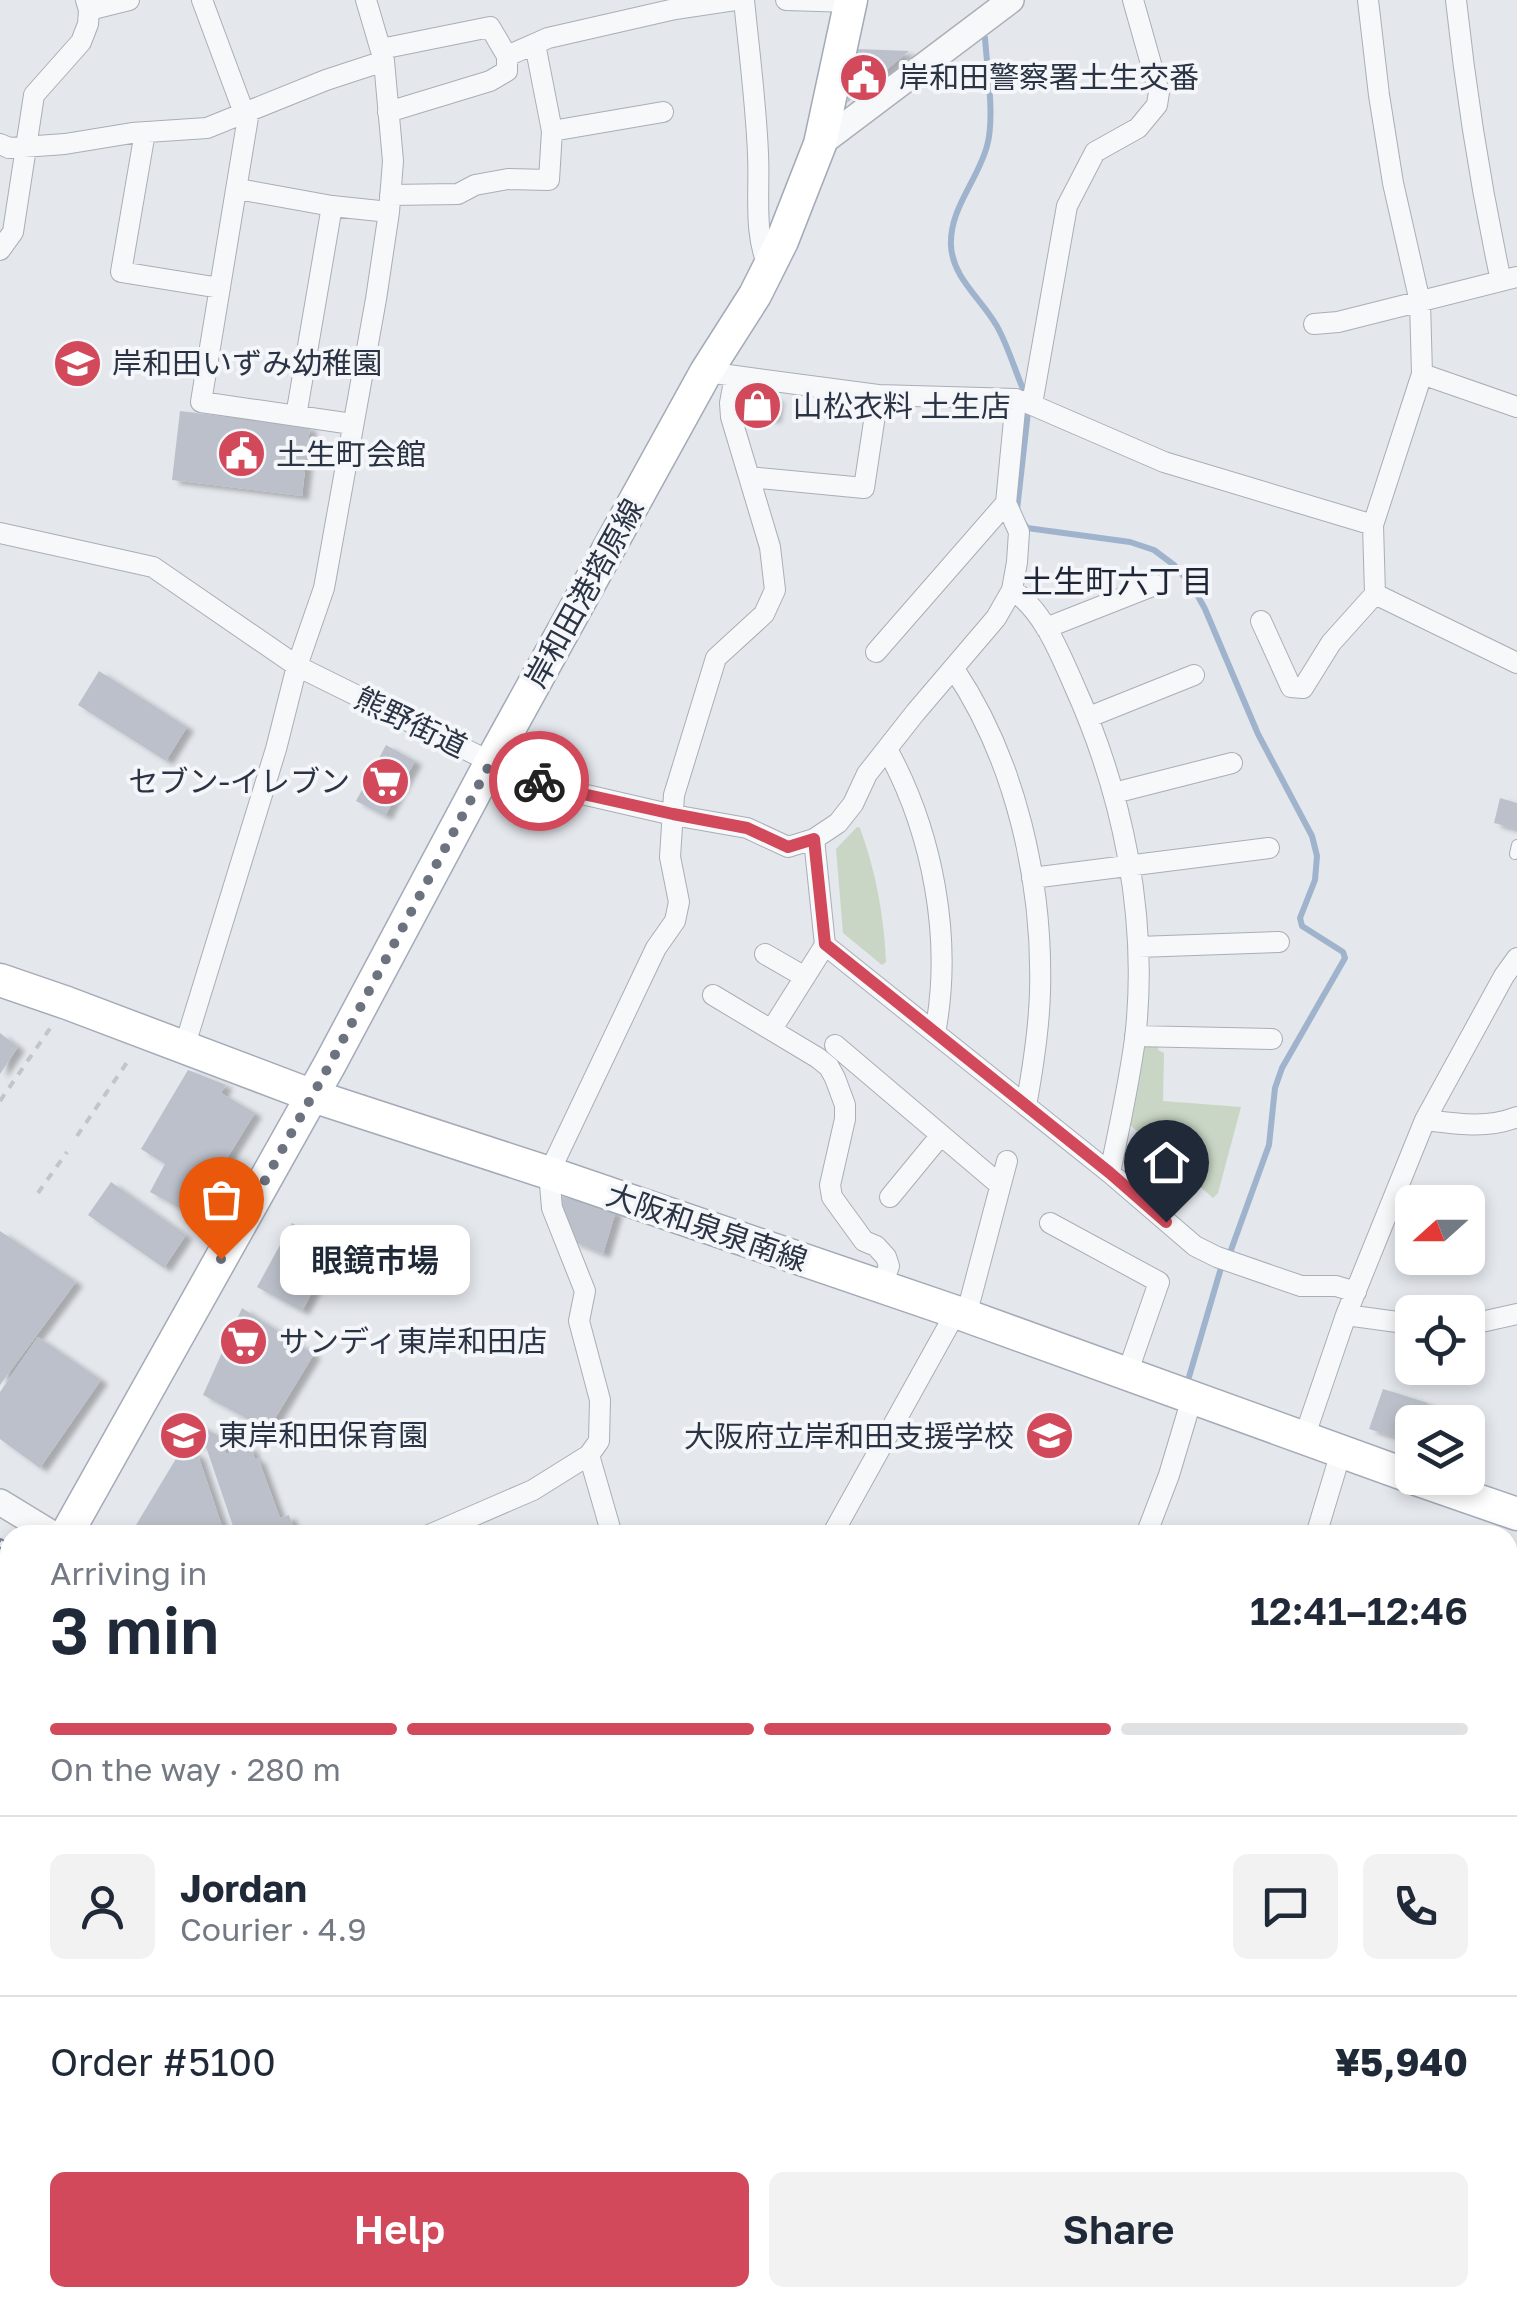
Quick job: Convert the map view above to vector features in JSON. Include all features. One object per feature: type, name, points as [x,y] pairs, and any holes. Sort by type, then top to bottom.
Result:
[{"type":"main road","name":"岸和田港塔原線","points":[[72,1525],[312,1096],[491,762],[720,374],[782,241],[820,144],[851,1]]},
{"type":"main road","name":"大阪和泉泉南線","points":[[0,980],[312,1096],[882,1286],[1395,1471]]},
{"type":"main road","name":"大阪和泉泉南線","points":[[1464,1495],[1517,1514]]},
{"type":"street","points":[[0,250],[13,232],[34,95],[81,42],[88,24],[88,5],[129,0]]},
{"type":"street","points":[[202,0],[247,112],[238,189],[200,402],[352,424]]},
{"type":"street","points":[[184,1048],[276,749],[297,666],[324,588],[376,299],[393,161],[382,55],[366,0]]},
{"type":"street","points":[[507,56],[548,38],[675,9],[736,0]]},
{"type":"street","points":[[744,0],[758,152],[759,232],[769,268]]},
{"type":"street","points":[[786,0],[851,1]]},
{"type":"street","points":[[820,144],[1010,0]]},
{"type":"street","points":[[876,652],[1006,503],[1067,206],[1095,152],[1138,128],[1157,105],[1159,92],[1133,0]]},
{"type":"street","points":[[1261,622],[1292,687],[1304,688],[1331,644],[1374,594],[1373,525],[1422,374],[1420,302],[1393,183],[1368,0]]},
{"type":"street","points":[[1314,324],[1338,322],[1509,279],[1489,225],[1464,79],[1456,0]]},
{"type":"street","points":[[0,144],[9,148],[65,144],[206,128],[382,55],[490,27],[507,56],[506,71],[490,81],[388,112]]},
{"type":"street","points":[[238,189],[332,206],[390,204],[458,194],[508,179],[549,180],[552,131],[535,44]]},
{"type":"street","points":[[552,131],[663,112]]},
{"type":"street","points":[[145,132],[121,272],[220,288]]},
{"type":"street","points":[[296,416],[332,206]]},
{"type":"street","points":[[452,1525],[534,1490],[589,1456],[599,1441],[600,1400],[580,1321],[585,1291],[552,1208],[548,1172],[656,948],[674,922],[679,902],[670,857],[674,795],[716,658],[764,614],[775,590],[770,547],[720,374],[878,396],[1024,402],[1164,462],[1373,525]]},
{"type":"street","points":[[1422,374],[1517,407]]},
{"type":"street","points":[[749,477],[864,488],[878,396]]},
{"type":"street","points":[[772,1029],[825,944],[814,839],[838,823],[867,774],[996,618],[1012,590],[1019,532],[1006,503]]},
{"type":"street","name":"熊野街道","points":[[0,533],[153,567],[297,666],[491,762],[556,788],[747,828],[788,847],[814,839]]},
{"type":"street","points":[[1046,628],[1154,586]]},
{"type":"street","points":[[1012,590],[1027,599],[1046,628],[1089,717],[1114,794],[1129,865],[1138,946],[1135,1036],[1110,1173]]},
{"type":"street","points":[[1374,594],[1517,663]]},
{"type":"street","points":[[954,669],[998,754],[1032,878],[1040,993],[1026,1106]]},
{"type":"street","points":[[1089,717],[1194,676]]},
{"type":"street","points":[[887,749],[912,804],[933,880],[942,958],[942,999],[935,1033]]},
{"type":"street","points":[[1114,794],[1232,763]]},
{"type":"street","points":[[1032,878],[1269,848]]},
{"type":"street","points":[[1138,946],[1279,942]]},
{"type":"street","points":[[825,944],[1110,1173],[1194,1246],[1301,1286],[1336,1286],[1356,1292]]},
{"type":"street","points":[[765,954],[805,977]]},
{"type":"street","points":[[1304,1438],[1346,1315],[1426,1120],[1517,958]]},
{"type":"street","points":[[713,995],[818,1058],[835,1078],[845,1119],[830,1185],[832,1197],[864,1241],[876,1246],[886,1257],[889,1266],[882,1286]]},
{"type":"street","points":[[1135,1036],[1272,1039]]},
{"type":"street","points":[[835,1045],[1000,1185]]},
{"type":"street","points":[[1426,1120],[1470,1126],[1499,1124],[1517,1117]]},
{"type":"street","points":[[890,1197],[942,1136]]},
{"type":"street","points":[[838,1525],[961,1314],[1007,1161]]},
{"type":"street","points":[[1050,1223],[1159,1282],[1127,1374]]},
{"type":"street","points":[[1485,1321],[1517,1314]]},
{"type":"street","points":[[1346,1315],[1395,1322]]},
{"type":"street","points":[[1150,1525],[1192,1398]]},
{"type":"street","points":[[1319,1525],[1342,1452]]},
{"type":"street","points":[[589,1456],[609,1525]]},
{"type":"street","points":[[0,1502],[38,1525]]},
{"type":"path","points":[[0,1101],[67,1003]]},
{"type":"path","points":[[77,1136],[128,1061]]},
{"type":"path","points":[[38,1193],[67,1152]]},
{"type":"green space","points":[[857,827],[866,845],[878,894],[886,962],[882,965],[843,933],[836,849]]},
{"type":"green space","points":[[1159,1041],[1158,1050],[1164,1053],[1163,1101],[1241,1107],[1218,1193],[1213,1198],[1129,1124],[1142,1049],[1149,1042]]},
{"type":"building","name":"岸和田警察署土生交番","points":[[856,49],[909,51],[847,103]]},
{"type":"building","name":"山松衣料 土生店","points":[[741,393],[777,398],[774,419],[738,414]]},
{"type":"building","name":"土生町会館","points":[[180,411],[310,427],[302,496],[172,480]]},
{"type":"building","points":[[99,671],[187,727],[166,761],[78,705]]},
{"type":"building","name":"セブン-イレブン","points":[[386,745],[415,761],[385,816],[356,801]]},
{"type":"building","points":[[1500,798],[1517,803],[1517,829],[1494,823]]},
{"type":"building","points":[[0,1033],[18,1047],[0,1074]]},
{"type":"building","points":[[188,1070],[226,1085],[221,1093],[255,1113],[192,1215],[150,1192],[165,1164],[141,1149]]},
{"type":"building","points":[[111,1182],[186,1235],[164,1268],[88,1215]]},
{"type":"building","points":[[560,1196],[616,1211],[603,1254],[572,1241],[558,1209]]},
{"type":"building","points":[[292,1223],[336,1247],[302,1311],[257,1287]]},
{"type":"building","points":[[0,1231],[76,1282],[0,1385]]},
{"type":"building","points":[[242,1308],[314,1354],[268,1430],[203,1395]]},
{"type":"building","points":[[38,1337],[101,1380],[40,1468],[0,1439],[0,1392]]},
{"type":"building","points":[[1383,1389],[1428,1403],[1395,1405],[1395,1437],[1369,1429]]},
{"type":"building","points":[[197,1424],[219,1436],[226,1454],[250,1446],[280,1518],[289,1515],[292,1525],[233,1525],[204,1441],[198,1445],[188,1440]]},
{"type":"building","points":[[183,1447],[198,1455],[222,1525],[136,1525]]},
{"type":"waterway","points":[[985,38],[989,135],[983,159],[959,207],[951,246],[964,281],[1000,332],[1023,389]]},
{"type":"waterway","points":[[1017,510],[1028,412]]},
{"type":"waterway","points":[[1025,525],[1130,542],[1154,550],[1174,565],[1205,609],[1258,734],[1312,836],[1317,856],[1315,880],[1300,918],[1302,926],[1343,952],[1345,958],[1282,1068],[1275,1088],[1269,1145],[1231,1250]]},
{"type":"waterway","points":[[1189,1377],[1221,1268]]},
{"type":"way so far","points":[[221,1259],[491,762],[539,781]]},
{"type":"place","name":"岸和田警察署土生交番","points":[[864,77]]},
{"type":"place","name":"岸和田いずみ幼稚園","points":[[77,363]]},
{"type":"place","name":"山松衣料 土生店","points":[[758,406]]},
{"type":"place","name":"土生町会館","points":[[241,454]]},
{"type":"place","name":"セブン-イレブン","points":[[385,781]]},
{"type":"place","name":"眼鏡市場","points":[[221,1259]]},
{"type":"place","name":"サンディ東岸和田店","points":[[244,1341]]},
{"type":"place","name":"東岸和田保育園","points":[[183,1435]]},
{"type":"place","name":"大阪府立岸和田支援学校","points":[[1049,1436]]},
{"type":"district","name":"土生町六丁目","points":[[1117,581]]},
{"type":"route","points":[[539,781],[556,788],[747,828],[788,847],[814,839],[825,944],[1166,1222]]}]
